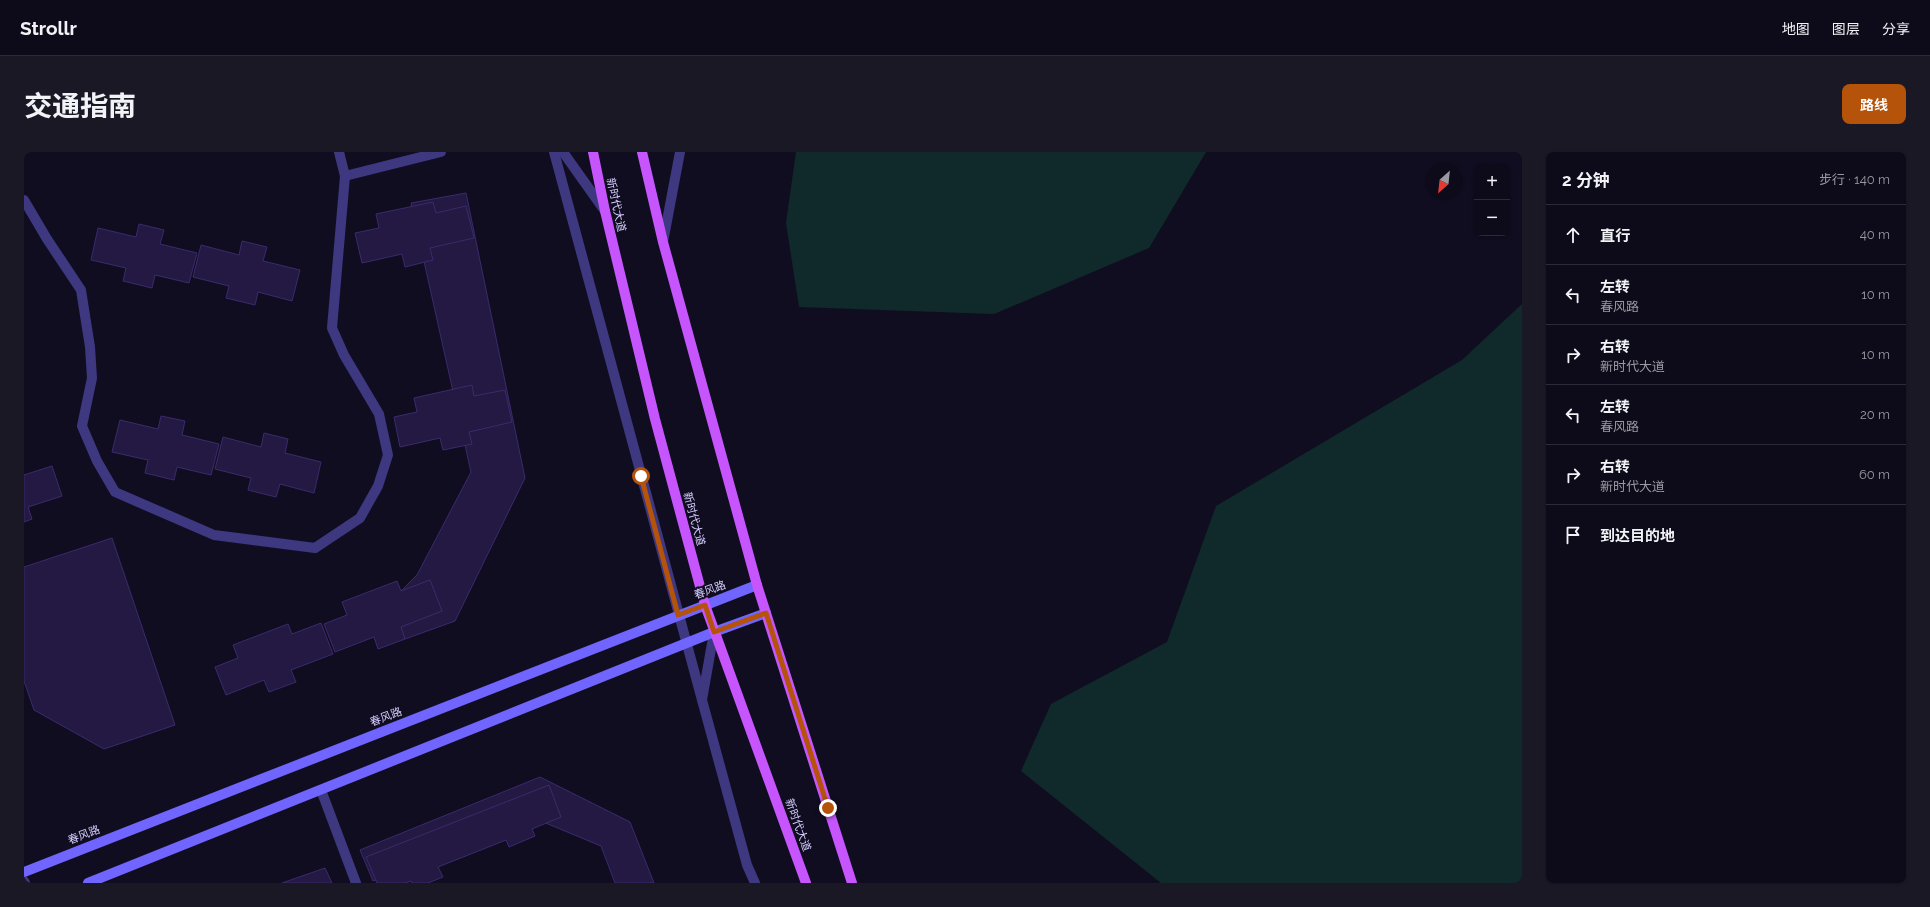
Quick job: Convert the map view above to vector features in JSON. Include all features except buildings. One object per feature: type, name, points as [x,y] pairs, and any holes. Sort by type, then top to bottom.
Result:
[{"type":"main road","name":"新时代大道","points":[[593,152],[605,211],[655,419],[705,605],[806,883]]},
{"type":"main road","points":[[642,152],[663,242],[756,586],[766,613],[852,883]]},
{"type":"main road","name":"春风路","points":[[24,872],[678,615],[756,586]]},
{"type":"main road","points":[[88,883],[714,632],[766,613]]},
{"type":"street","points":[[24,200],[47,239],[82,290],[90,347],[92,378],[82,426],[98,461],[115,492],[214,535],[315,548],[360,518],[378,486],[388,455],[379,414],[344,355],[332,328],[345,176],[339,152]]},
{"type":"street","points":[[345,176],[441,152]]},
{"type":"street","points":[[554,152],[678,615],[747,865],[755,883]]},
{"type":"street","points":[[563,152],[605,211]]},
{"type":"street","points":[[663,242],[680,152]]},
{"type":"street","points":[[702,700],[714,632]]},
{"type":"street","points":[[321,790],[356,883]]},
{"type":"green space","points":[[796,152],[1206,152],[1149,248],[994,314],[799,307],[786,223]]},
{"type":"green space","points":[[1522,304],[1522,883],[1161,883],[1021,771],[1051,704],[1167,642],[1216,506],[1462,360]]},
{"type":"route","points":[[641,476],[678,615],[705,605],[714,632],[766,613],[828,808]]}]
